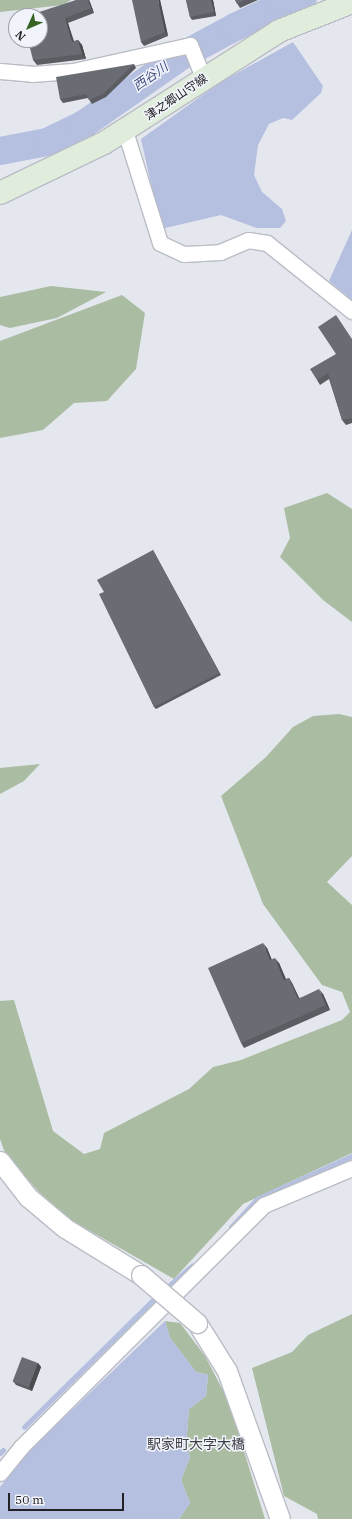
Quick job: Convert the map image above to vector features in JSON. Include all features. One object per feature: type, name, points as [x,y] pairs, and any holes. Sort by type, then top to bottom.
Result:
[{"type":"main road","name":"津之郷山守線","points":[[0,193],[59,167],[125,131],[203,78],[280,31],[352,2]]},
{"type":"street","points":[[0,71],[32,74],[73,71],[190,45],[203,78]]},
{"type":"street","points":[[125,131],[160,243],[184,254],[220,252],[248,240],[267,243],[352,311]]},
{"type":"street","points":[[0,1161],[28,1197],[65,1228],[141,1275],[197,1323],[227,1371],[280,1519]]},
{"type":"street","points":[[0,1473],[21,1447],[264,1205],[352,1168]]},
{"type":"green space","points":[[0,0],[71,0],[63,5],[36,8],[8,8],[8,11],[0,12]]},
{"type":"green space","points":[[51,286],[106,292],[57,318],[10,328],[0,325],[0,297]]},
{"type":"green space","points":[[122,295],[145,313],[136,369],[107,401],[74,403],[43,430],[0,438],[0,341]]},
{"type":"green space","points":[[327,493],[352,509],[352,622],[323,600],[280,557],[290,538],[284,508]]},
{"type":"green space","points":[[339,714],[352,717],[352,856],[327,882],[352,905],[352,1153],[243,1204],[174,1279],[71,1220],[38,1191],[5,1153],[0,1139],[0,1001],[14,1000],[53,1131],[84,1154],[100,1149],[104,1133],[189,1089],[213,1067],[241,1060],[342,1020],[350,1012],[342,992],[322,985],[263,904],[221,796],[266,757],[293,727],[313,716]]},
{"type":"green space","points":[[40,764],[24,781],[0,794],[0,768]]},
{"type":"green space","points":[[352,1314],[352,1519],[318,1519],[317,1514],[284,1496],[252,1368],[292,1352],[308,1335]]},
{"type":"green space","points":[[165,1321],[180,1323],[205,1356],[228,1400],[265,1519],[179,1519],[190,1503],[181,1480],[190,1457],[186,1445],[189,1409],[206,1396],[208,1375],[196,1372],[170,1338]]},
{"type":"water","points":[[293,42],[323,86],[321,93],[292,120],[283,118],[269,124],[258,145],[254,175],[262,192],[282,209],[286,221],[280,228],[257,228],[221,215],[161,229],[141,139],[221,82]]},
{"type":"water","points":[[352,230],[352,300],[329,281]]},
{"type":"water","points":[[165,1321],[170,1338],[196,1372],[208,1375],[206,1396],[189,1409],[186,1445],[190,1457],[181,1480],[190,1503],[179,1519],[0,1519],[0,1487],[29,1451]]},
{"type":"building","points":[[76,0],[88,0],[91,8],[65,18],[72,42],[78,40],[82,54],[33,60],[30,48],[48,48],[48,9]]},
{"type":"building","points":[[132,0],[158,0],[165,32],[141,42]]},
{"type":"building","points":[[186,0],[211,0],[214,12],[190,17]]},
{"type":"building","points":[[235,0],[245,0],[237,4]]},
{"type":"building","points":[[134,64],[103,94],[89,100],[86,94],[60,99],[56,77]]},
{"type":"building","points":[[336,315],[352,339],[352,418],[342,420],[328,373],[317,380],[310,369],[336,354],[318,327]]},
{"type":"building","points":[[153,550],[219,673],[154,707],[99,594],[104,592],[97,580]]},
{"type":"building","points":[[263,943],[270,960],[275,958],[284,980],[289,978],[298,999],[319,989],[326,1005],[241,1043],[208,968]]},
{"type":"building","points":[[22,1357],[38,1363],[29,1387],[13,1381]]},
{"type":"waterway","name":"西谷川","points":[[0,151],[47,142],[84,124],[183,55],[235,27],[284,4],[303,0]]},
{"type":"waterway","points":[[231,1227],[257,1199],[352,1156]]},
{"type":"waterway","points":[[164,1290],[192,1266]]},
{"type":"waterway","points":[[24,1427],[159,1294]]},
{"type":"waterway","points":[[0,1453],[3,1450]]},
{"type":"district","name":"駅家町大字大橋","points":[[196,1444]]}]
